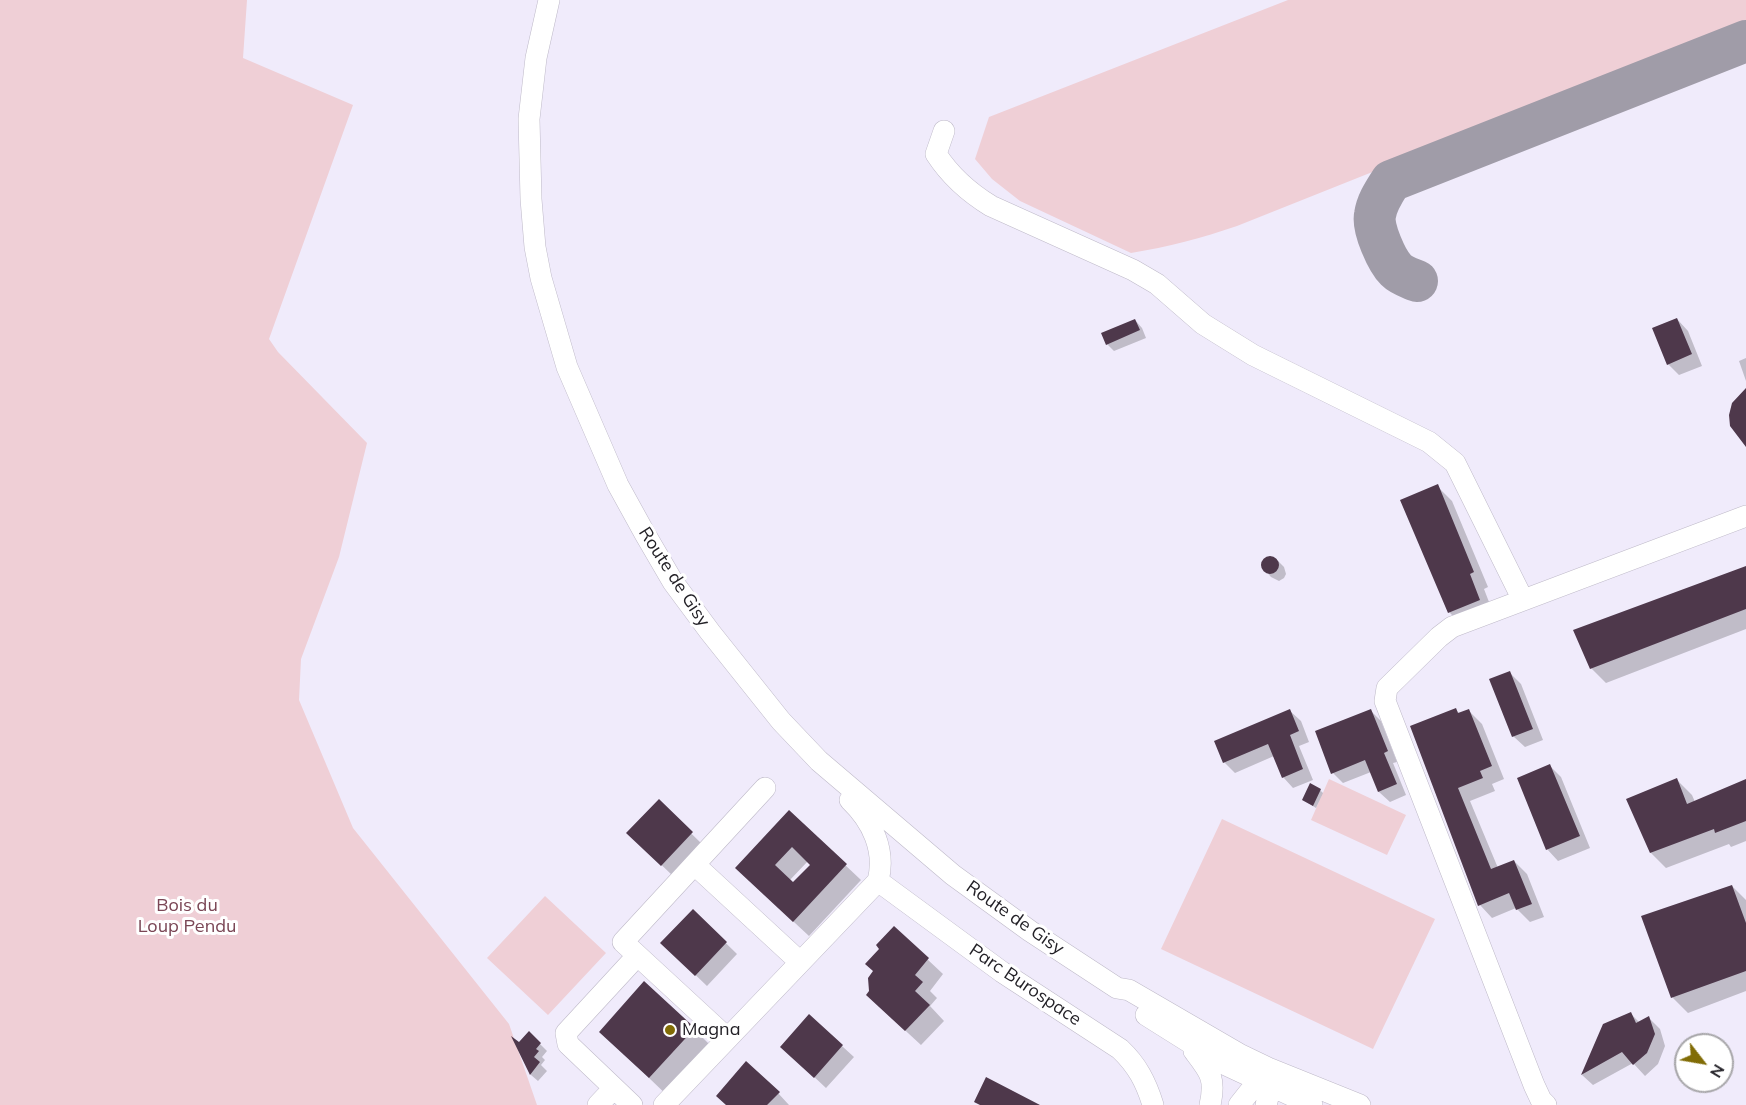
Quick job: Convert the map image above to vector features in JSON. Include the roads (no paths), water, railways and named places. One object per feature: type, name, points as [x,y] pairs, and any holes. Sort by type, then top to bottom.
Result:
[{"type":"street","name":"Route de Gisy","points":[[549,0],[536,58],[529,119],[531,199],[535,247],[541,278],[567,367],[618,485],[674,582],[750,685],[819,761],[953,874],[1030,931],[1118,988],[1128,990],[1222,1045],[1265,1085],[1360,1105]]},
{"type":"street","points":[[944,131],[936,154],[959,184],[973,195],[991,206],[1133,270],[1157,284],[1203,324],[1253,355],[1429,442],[1455,463],[1523,600]]},
{"type":"street","points":[[1546,1105],[1541,1100],[1534,1084],[1386,701],[1387,688],[1438,637],[1452,627],[1746,516]]},
{"type":"street","points":[[664,1105],[878,881],[881,870],[879,852],[864,813],[810,761],[781,721]]},
{"type":"street","points":[[727,1038],[623,942],[765,788]]},
{"type":"street","points":[[694,865],[800,962]]},
{"type":"street","name":"Parc Burospace","points":[[878,881],[1002,972],[1120,1049],[1132,1061],[1143,1078],[1153,1105]]},
{"type":"street","points":[[632,1105],[568,1044],[566,1033],[637,956]]},
{"type":"street","name":"Route de Gisy","points":[[1118,988],[1123,999],[1188,1044],[1265,1085],[1312,1105]]},
{"type":"street","points":[[1188,1044],[1211,1074],[1213,1082],[1210,1105]]},
{"type":"street","points":[[1239,1105],[1265,1085]]},
{"type":"street","points":[[598,1105],[614,1088]]},
{"type":"place","name":"Magna","points":[[670,1030]]},
{"type":"park label","name":"Bois du Loup Pendu","points":[[187,916]]}]
